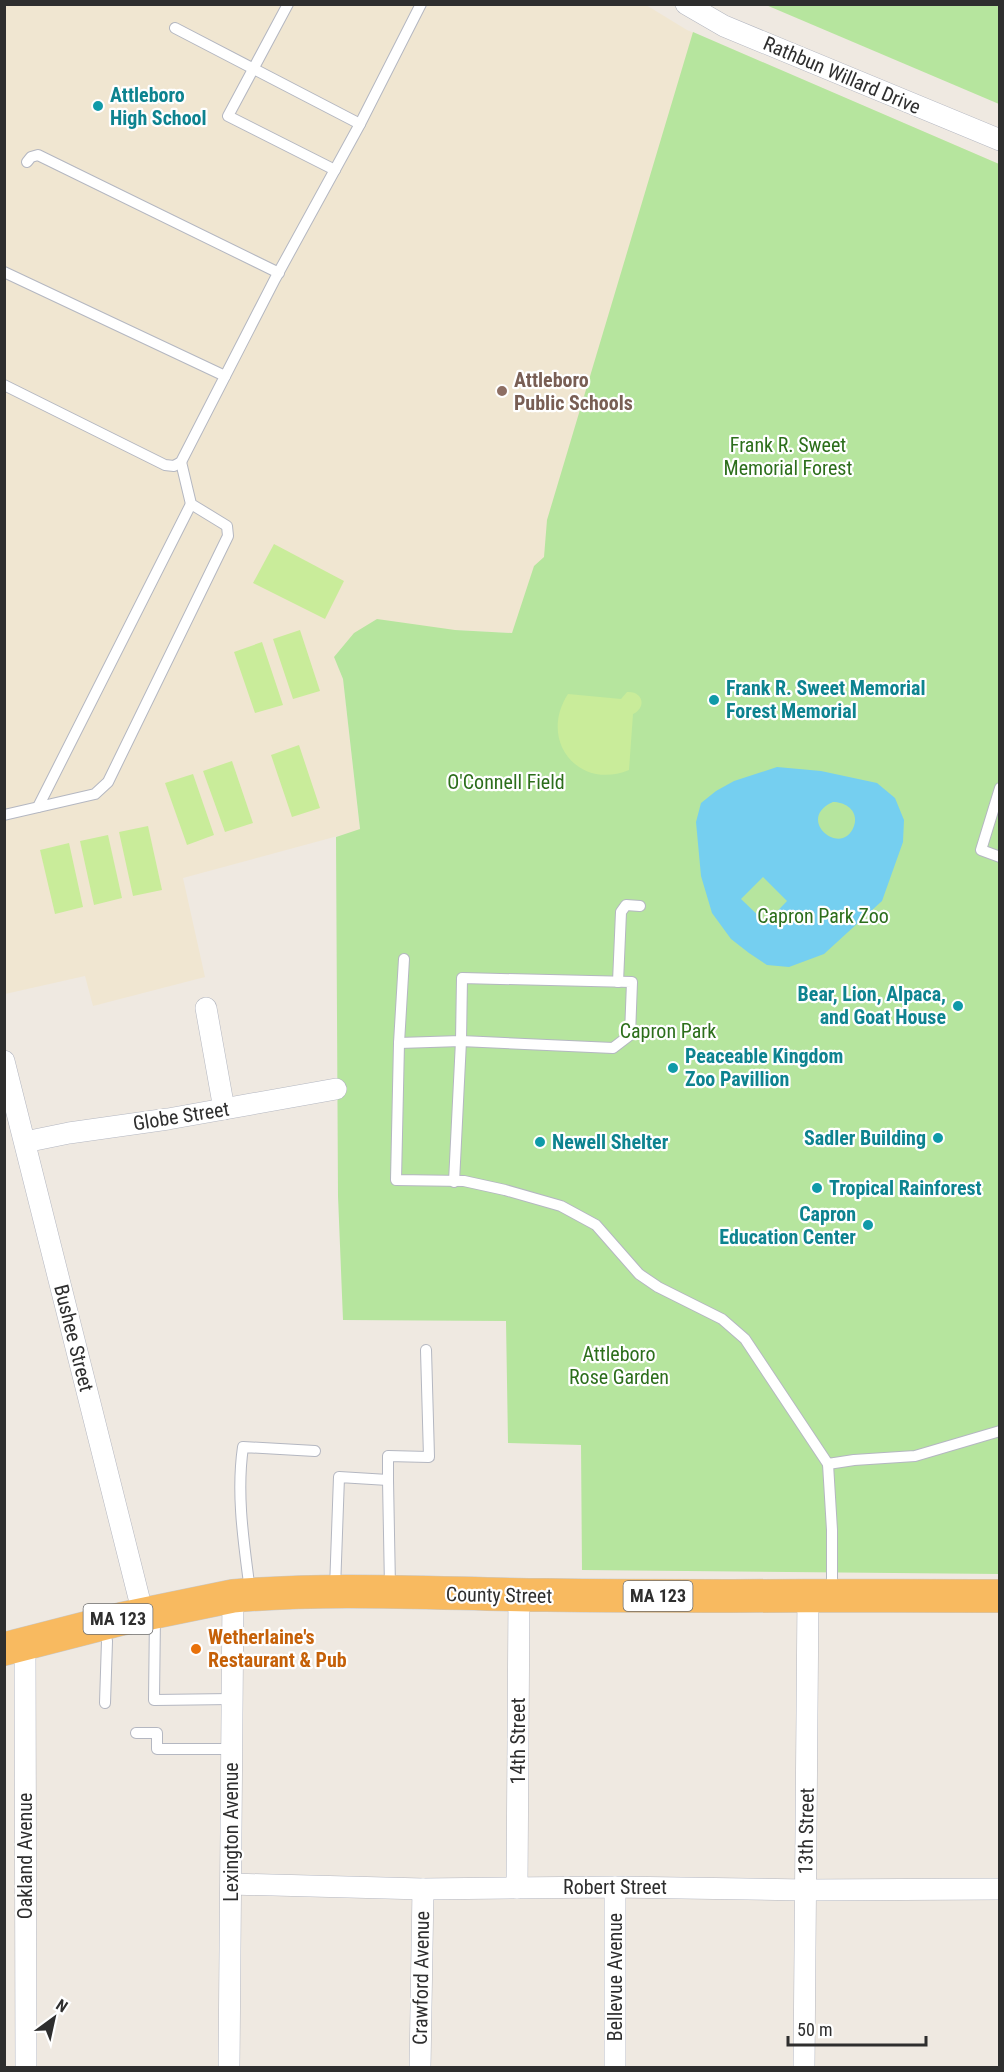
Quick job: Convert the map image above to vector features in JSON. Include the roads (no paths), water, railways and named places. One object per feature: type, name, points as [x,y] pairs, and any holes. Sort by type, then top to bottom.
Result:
[{"type":"highway","name":"County Street","points":[[15,1647],[149,1613],[242,1595],[335,1592],[519,1595],[999,1596]]},
{"type":"street","name":"Rathbun Willard Drive","points":[[686,4],[724,26],[999,140]]},
{"type":"street","points":[[206,1008],[224,1109]]},
{"type":"street","name":"Bushee Street","points":[[4,1061],[149,1613]]},
{"type":"street","name":"Globe Street","points":[[25,1142],[336,1089]]},
{"type":"street","name":"Lexington Avenue","points":[[230,2067],[232,1699],[242,1595]]},
{"type":"street","name":"14th Street","points":[[517,1888],[519,1595]]},
{"type":"street","name":"13th Street","points":[[804,2067],[805,1890],[820,1595]]},
{"type":"street","name":"Oakland Avenue","points":[[15,1647],[26,2067]]},
{"type":"street","name":"Robert Street","points":[[231,1884],[423,1889],[615,1887],[805,1890],[999,1889]]},
{"type":"street","name":"Bellevue Avenue","points":[[615,1887],[615,2067]]},
{"type":"street","name":"Crawford Avenue","points":[[420,2067],[423,1889]]},
{"type":"lane","points":[[288,4],[228,116],[335,170]]},
{"type":"lane","points":[[4,385],[165,465],[174,466],[181,462],[421,4]]},
{"type":"lane","points":[[175,28],[360,124]]},
{"type":"lane","points":[[27,162],[31,157],[38,155],[279,273]]},
{"type":"lane","points":[[4,272],[225,376]]},
{"type":"lane","points":[[38,807],[191,504],[181,462]]},
{"type":"lane","points":[[4,815],[94,794],[108,782],[228,536],[227,526],[191,504]]},
{"type":"lane","points":[[999,788],[981,850],[999,856]]},
{"type":"lane","points":[[618,982],[621,912],[626,905],[640,906]]},
{"type":"lane","points":[[404,959],[399,1043],[396,1180],[464,1181],[561,1206],[596,1225],[639,1274],[658,1287],[722,1319],[745,1339],[828,1464],[832,1530],[820,1595]]},
{"type":"lane","points":[[399,1043],[460,1041],[613,1048],[630,1035],[632,982],[462,978],[460,1041],[454,1182]]},
{"type":"lane","points":[[390,1593],[388,1456],[429,1457],[426,1350]]},
{"type":"lane","points":[[828,1464],[915,1456],[999,1431]]},
{"type":"lane","points":[[242,1595],[241,1466],[243,1448],[315,1451]]},
{"type":"lane","points":[[335,1592],[339,1477],[388,1480]]},
{"type":"lane","points":[[149,1613],[154,1700],[232,1699]]},
{"type":"lane","points":[[101,1624],[106,1641],[105,1703]]},
{"type":"lane","points":[[136,1733],[158,1733],[157,1749],[232,1749]]},
{"type":"water","points":[[777,767],[821,771],[877,783],[895,798],[904,820],[903,842],[882,901],[824,954],[789,967],[767,965],[731,939],[712,913],[701,876],[696,822],[701,803],[734,781]],"holes":[[[833,802],[847,806],[855,816],[854,826],[848,835],[840,839],[824,833],[819,826],[818,818],[822,809]],[[763,877],[787,901],[766,923],[741,899]]]},
{"type":"place","name":"Attleboro High School","points":[[98,106]]},
{"type":"place","name":"Attleboro Public Schools","points":[[502,391]]},
{"type":"place","name":"Frank R. Sweet Memorial Forest Memorial","points":[[714,700]]},
{"type":"place","name":"Bear, Lion, Alpaca, and Goat House","points":[[958,1006]]},
{"type":"place","name":"Peaceable Kingdom Zoo Pavillion","points":[[673,1068]]},
{"type":"place","name":"Sadler Building","points":[[938,1138]]},
{"type":"place","name":"Newell Shelter","points":[[540,1142]]},
{"type":"place","name":"Tropical Rainforest","points":[[817,1188]]},
{"type":"place","name":"Capron Education Center","points":[[868,1225]]},
{"type":"place","name":"Wetherlaine's Restaurant & Pub","points":[[196,1649]]},
{"type":"park label","name":"Frank R. Sweet Memorial Forest","points":[[788,456]]},
{"type":"park label","name":"O'Connell Field","points":[[506,782]]},
{"type":"park label","name":"Capron Park Zoo","points":[[823,916]]},
{"type":"park label","name":"Capron Park","points":[[668,1031]]},
{"type":"park label","name":"Attleboro Rose Garden","points":[[619,1366]]}]
